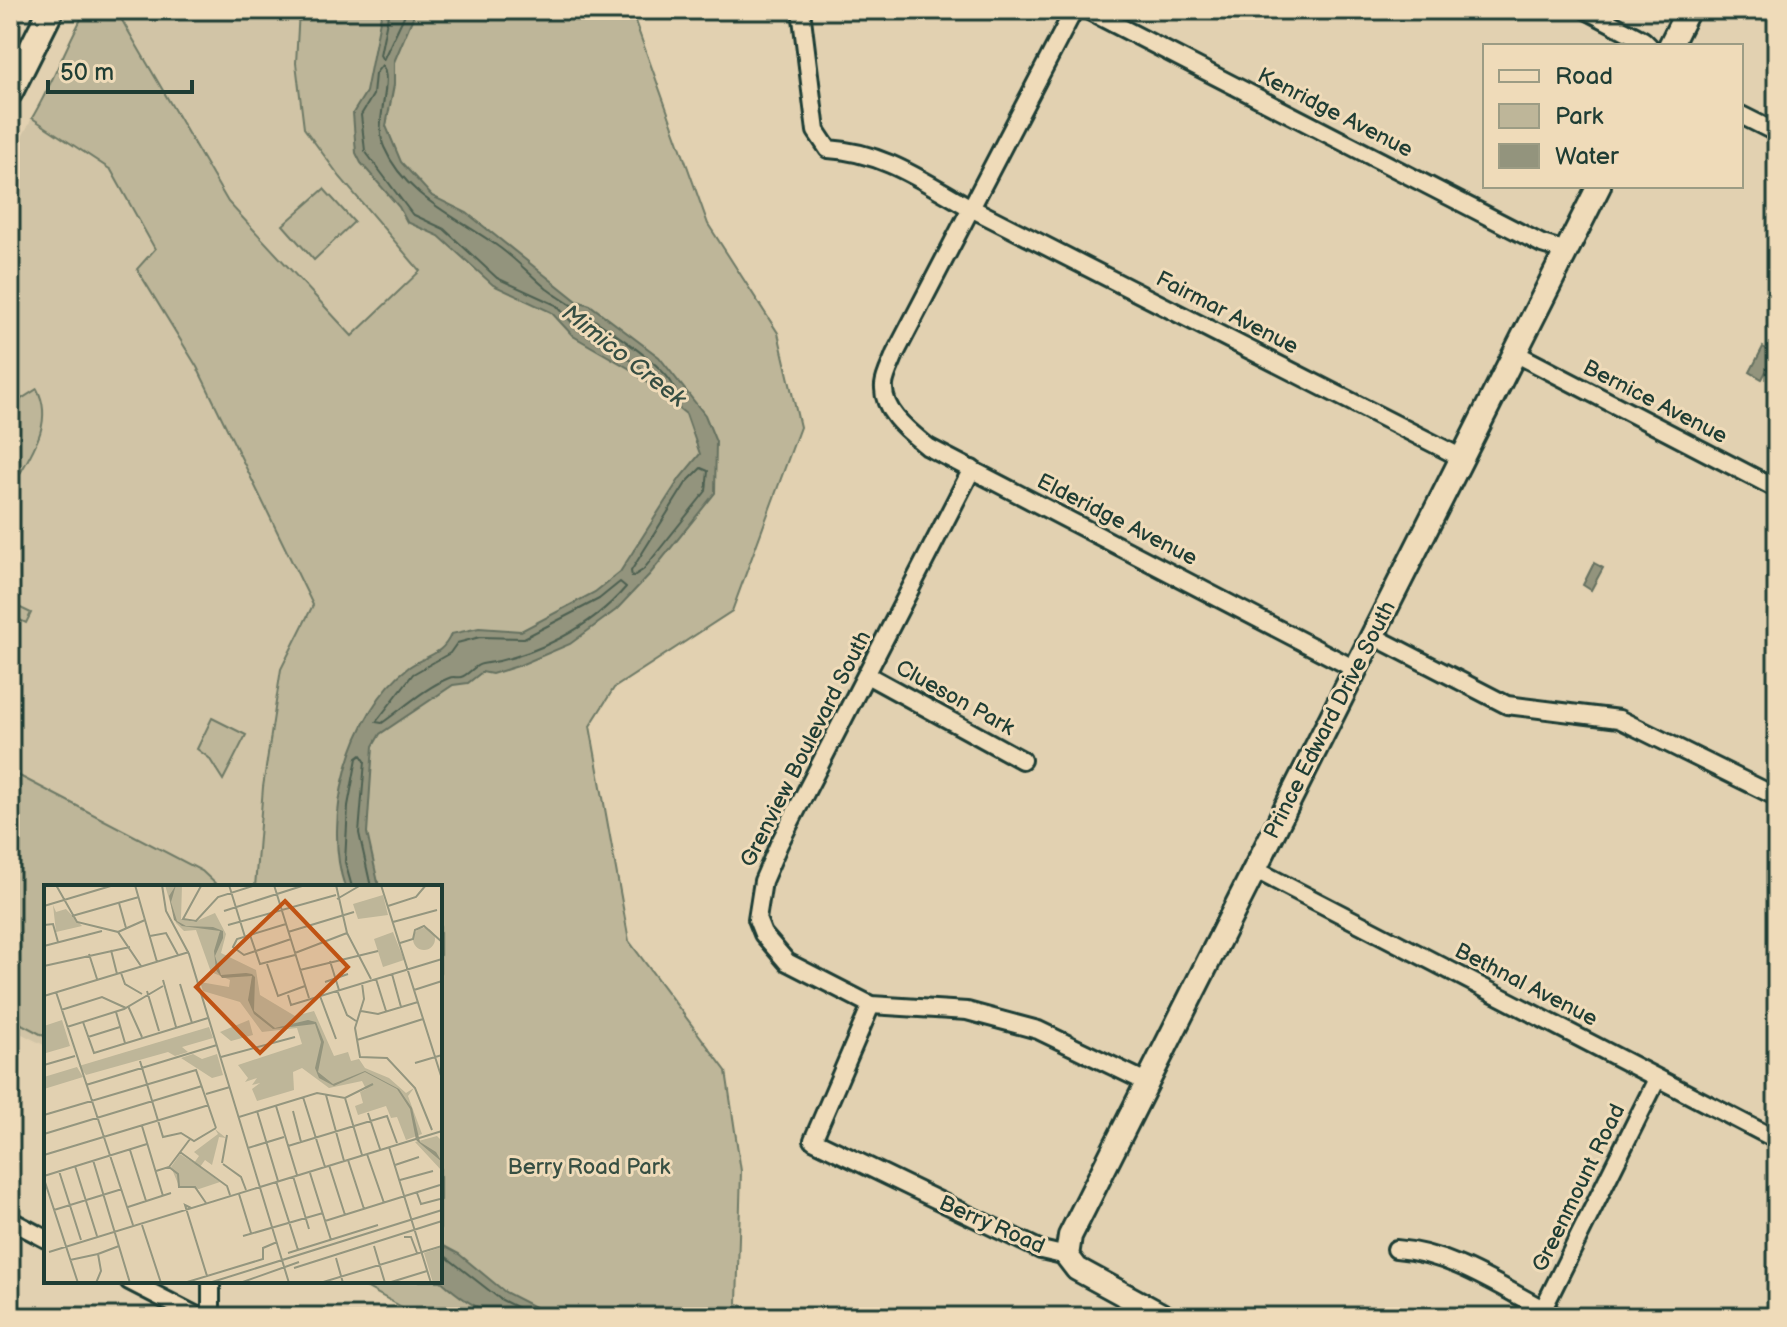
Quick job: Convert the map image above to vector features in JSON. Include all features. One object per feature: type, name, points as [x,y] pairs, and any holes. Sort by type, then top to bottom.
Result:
[{"type":"main road","points":[[10,92],[51,10]]},
{"type":"street","name":"Fairmar Avenue","points":[[801,10],[816,131],[828,149],[879,157],[971,208],[1462,458]]},
{"type":"street","points":[[971,208],[1074,10]]},
{"type":"street","name":"Kenridge Avenue","points":[[1087,10],[1542,244],[1565,251]]},
{"type":"street","points":[[1586,10],[1647,44]]},
{"type":"street","points":[[1671,44],[1688,10]]},
{"type":"street","points":[[1743,116],[1777,133]]},
{"type":"street","name":"Prince Edward Drive South","points":[[1067,1256],[1070,1236],[1146,1082],[1598,188]]},
{"type":"street","name":"Elderidge Avenue","points":[[971,208],[895,354],[884,386],[890,408],[904,427],[928,447],[1355,669]]},
{"type":"street","name":"Bernice Avenue","points":[[1515,353],[1777,489]]},
{"type":"street","name":"Grenview Boulevard South","points":[[972,469],[779,844],[763,881],[757,919],[763,934],[787,962],[871,1005],[967,1011],[1009,1021],[1038,1030],[1146,1082]]},
{"type":"street","points":[[1373,636],[1507,705],[1619,719],[1777,797]]},
{"type":"street","name":"Clueson Park","points":[[867,675],[1022,760]]},
{"type":"street","name":"Bethnal Avenue","points":[[1254,869],[1777,1140]]},
{"type":"street","name":"Berry Road","points":[[871,1005],[813,1140],[1041,1250],[1067,1256],[1077,1269],[1091,1279],[1165,1317]]},
{"type":"street","name":"Greenmount Road","points":[[1547,1315],[1657,1079]]},
{"type":"street","points":[[10,1220],[44,1238]]},
{"type":"street","points":[[1396,1249],[1435,1255],[1547,1315]]},
{"type":"street","points":[[133,1283],[199,1317]]},
{"type":"street","points":[[211,1283],[211,1317]]},
{"type":"shaded area","points":[[116,10],[299,10],[296,63],[340,177],[421,271],[352,337],[228,202]]},
{"type":"shaded area","points":[[32,118],[111,170],[155,249],[137,269],[197,367],[313,605],[281,669],[263,787],[255,885],[44,885],[44,1045],[10,1028],[10,160]]},
{"type":"green space","name":"Berry Road Park","points":[[86,10],[116,10],[228,202],[352,336],[420,271],[340,177],[304,128],[296,63],[299,10],[631,10],[708,224],[778,333],[800,427],[732,611],[614,688],[590,726],[629,941],[726,1071],[741,1171],[737,1303],[762,1317],[420,1317],[362,1283],[442,1283],[442,885],[255,885],[263,787],[281,669],[313,605],[197,367],[137,269],[155,249],[111,170],[32,118]]},
{"type":"green space","points":[[324,189],[354,222],[314,260],[283,225]]},
{"type":"green space","points":[[10,387],[18,401],[37,389],[43,416],[37,442],[10,491]]},
{"type":"green space","points":[[10,603],[31,613],[26,623],[14,617],[10,625]]},
{"type":"green space","points":[[212,718],[246,735],[223,780],[209,758],[197,749]]},
{"type":"green space","points":[[10,771],[202,871],[217,885],[44,885],[44,1036],[10,1018]]},
{"type":"water","name":"Mimico Creek","points":[[382,10],[416,10],[394,62],[394,85],[386,126],[401,162],[432,196],[467,213],[577,301],[590,305],[659,357],[705,415],[716,442],[715,493],[650,574],[616,610],[570,644],[518,666],[492,674],[482,672],[468,683],[453,685],[380,734],[373,746],[367,833],[379,885],[345,885],[337,831],[346,768],[357,738],[388,686],[409,667],[439,651],[451,634],[479,628],[521,631],[595,592],[620,572],[680,478],[700,454],[686,414],[630,369],[573,336],[551,312],[493,285],[439,236],[407,222],[399,207],[356,153],[353,113],[366,92]]},
{"type":"water","points":[[1763,347],[1775,354],[1762,379],[1750,372]]},
{"type":"water","points":[[1594,563],[1603,568],[1591,590],[1583,585]]},
{"type":"water","points":[[442,1245],[459,1254],[505,1292],[554,1317],[492,1313],[455,1293],[442,1282]]}]
